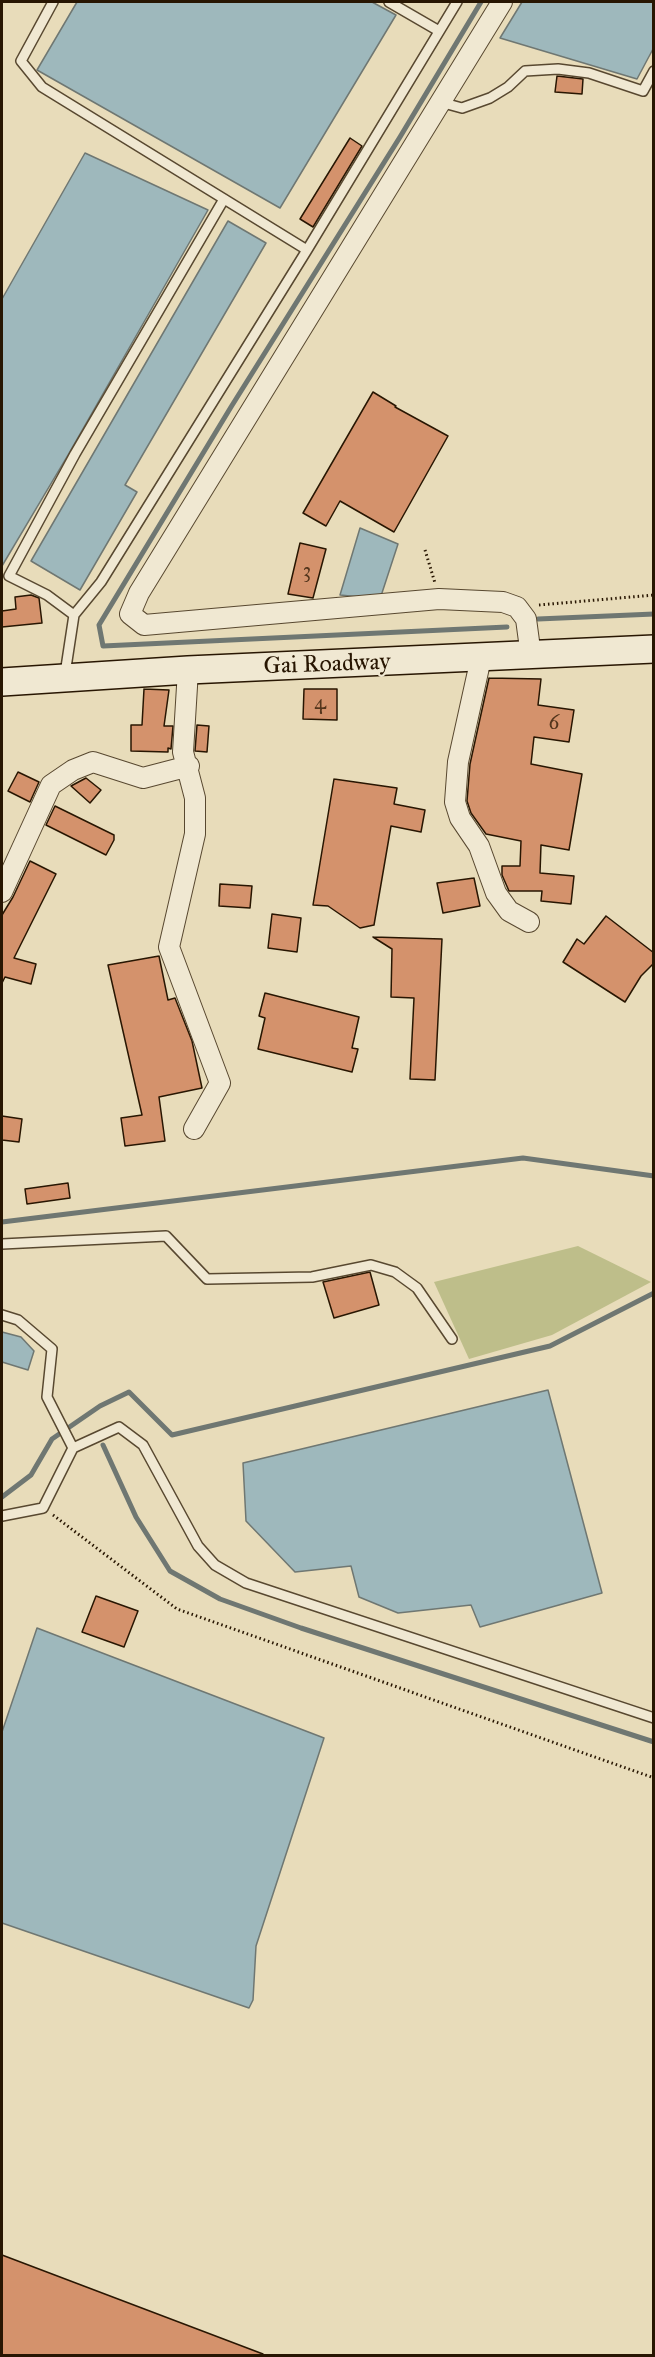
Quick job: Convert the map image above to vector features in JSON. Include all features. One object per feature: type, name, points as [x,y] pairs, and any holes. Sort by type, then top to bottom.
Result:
[{"type":"main road","name":"Gai Roadway","points":[[2,682],[188,670],[654,649]]},
{"type":"street","points":[[502,2],[150,574],[130,614],[144,625],[439,599],[503,602],[518,607],[526,619],[531,656]]},
{"type":"street","points":[[481,658],[458,762],[455,802],[460,818],[479,846],[496,893],[509,911],[529,921]]},
{"type":"street","points":[[188,670],[183,752],[189,766],[195,798],[195,834],[169,947],[220,1083],[194,1129]]},
{"type":"street","points":[[2,892],[51,784],[73,770],[93,762],[143,778],[189,766]]},
{"type":"lane","points":[[53,2],[21,61],[42,87],[308,250]]},
{"type":"lane","points":[[389,2],[440,31]]},
{"type":"lane","points":[[64,679],[74,615],[101,582],[308,250],[457,2]]},
{"type":"lane","points":[[440,102],[462,108],[490,98],[508,87],[525,71],[558,69],[589,73],[643,91],[654,71]]},
{"type":"lane","points":[[74,615],[47,595],[9,576],[75,454],[224,199]]},
{"type":"lane","points":[[2,1244],[166,1236],[207,1279],[312,1277],[371,1265],[395,1272],[417,1288],[453,1338]]},
{"type":"lane","points":[[2,1315],[18,1320],[52,1349],[47,1397],[72,1445]]},
{"type":"lane","points":[[2,1516],[43,1508],[72,1445],[119,1427],[143,1445],[198,1546],[215,1565],[246,1583],[654,1718]]},
{"type":"path","points":[[425,550],[439,599]]},
{"type":"path","points":[[518,607],[654,595]]},
{"type":"path","points":[[43,1508],[177,1609],[654,1778]]},
{"type":"green space","points":[[578,1246],[651,1282],[552,1335],[469,1359],[434,1282]]},
{"type":"water","points":[[77,2],[372,2],[396,15],[280,208],[37,70]]},
{"type":"water","points":[[522,2],[653,2],[653,49],[637,79],[500,38]]},
{"type":"water","points":[[85,153],[208,210],[2,566],[2,299]]},
{"type":"water","points":[[228,221],[266,243],[125,485],[137,492],[80,590],[31,561]]},
{"type":"water","points":[[360,528],[398,544],[380,599],[340,595]]},
{"type":"water","points":[[2,1332],[21,1337],[34,1351],[28,1370],[2,1362]]},
{"type":"water","points":[[548,1390],[602,1593],[480,1627],[471,1605],[398,1613],[359,1597],[351,1566],[295,1572],[246,1521],[243,1463]]},
{"type":"water","points":[[37,1628],[324,1738],[256,1946],[253,2000],[249,2008],[2,1923],[2,1732]]},
{"type":"building","points":[[557,76],[583,79],[582,94],[555,92]]},
{"type":"building","points":[[350,138],[362,146],[313,227],[300,219]]},
{"type":"building","points":[[373,392],[395,407],[448,436],[394,532],[340,501],[326,526],[303,513]]},
{"type":"building","points":[[300,543],[326,549],[313,598],[288,594]]},
{"type":"building","points":[[31,595],[39,598],[42,623],[2,627],[2,611],[16,609],[15,597]]},
{"type":"building","points":[[489,678],[541,679],[538,705],[574,710],[569,742],[534,737],[531,764],[582,774],[569,850],[541,845],[540,873],[574,876],[571,904],[541,901],[542,891],[509,891],[502,875],[502,866],[520,866],[521,841],[486,834],[471,813],[467,801],[470,764]]},
{"type":"building","points":[[144,689],[169,690],[164,726],[173,726],[171,749],[168,748],[168,752],[131,751],[131,725],[142,725]]},
{"type":"building","points":[[304,689],[337,689],[337,720],[303,719]]},
{"type":"building","points":[[197,725],[209,726],[207,752],[195,751]]},
{"type":"building","points":[[18,772],[39,782],[30,802],[8,791]]},
{"type":"building","points":[[86,778],[101,790],[90,803],[71,786]]},
{"type":"building","points":[[334,779],[397,788],[394,804],[425,810],[421,832],[391,826],[374,925],[360,928],[328,906],[313,905]]},
{"type":"building","points":[[55,806],[114,835],[114,840],[106,855],[46,825]]},
{"type":"building","points":[[30,861],[56,874],[14,958],[36,964],[31,984],[5,977],[2,983],[2,915]]},
{"type":"building","points":[[474,878],[480,906],[443,913],[437,883]]},
{"type":"building","points":[[220,884],[252,886],[250,908],[219,906]]},
{"type":"building","points":[[272,914],[301,918],[297,952],[268,948]]},
{"type":"building","points":[[606,916],[654,953],[654,963],[641,976],[625,1002],[563,962],[577,939],[584,944]]},
{"type":"building","points":[[373,937],[442,939],[435,1080],[410,1079],[414,998],[391,997],[392,949]]},
{"type":"building","points":[[159,956],[168,1000],[175,998],[192,1041],[202,1088],[159,1097],[165,1141],[125,1146],[121,1118],[142,1115],[108,965]]},
{"type":"building","points":[[265,993],[359,1017],[352,1048],[358,1049],[352,1072],[258,1049],[265,1018],[259,1016]]},
{"type":"building","points":[[2,1116],[22,1119],[19,1142],[2,1140]]},
{"type":"building","points":[[68,1183],[70,1198],[27,1204],[25,1189]]},
{"type":"building","points":[[370,1272],[379,1305],[334,1318],[323,1282]]},
{"type":"building","points":[[96,1596],[138,1611],[124,1647],[82,1632]]},
{"type":"building","points":[[2,2255],[263,2354],[2,2355]]},
{"type":"waterway","points":[[481,2],[99,625],[103,646],[507,627]]},
{"type":"waterway","points":[[538,619],[654,614]]},
{"type":"waterway","points":[[2,1222],[523,1158],[654,1176]]},
{"type":"waterway","points":[[2,1497],[31,1475],[52,1439],[100,1406],[129,1392],[172,1435],[550,1346],[654,1293]]},
{"type":"waterway","points":[[103,1445],[136,1517],[170,1571],[220,1599],[301,1628],[654,1742]]}]
